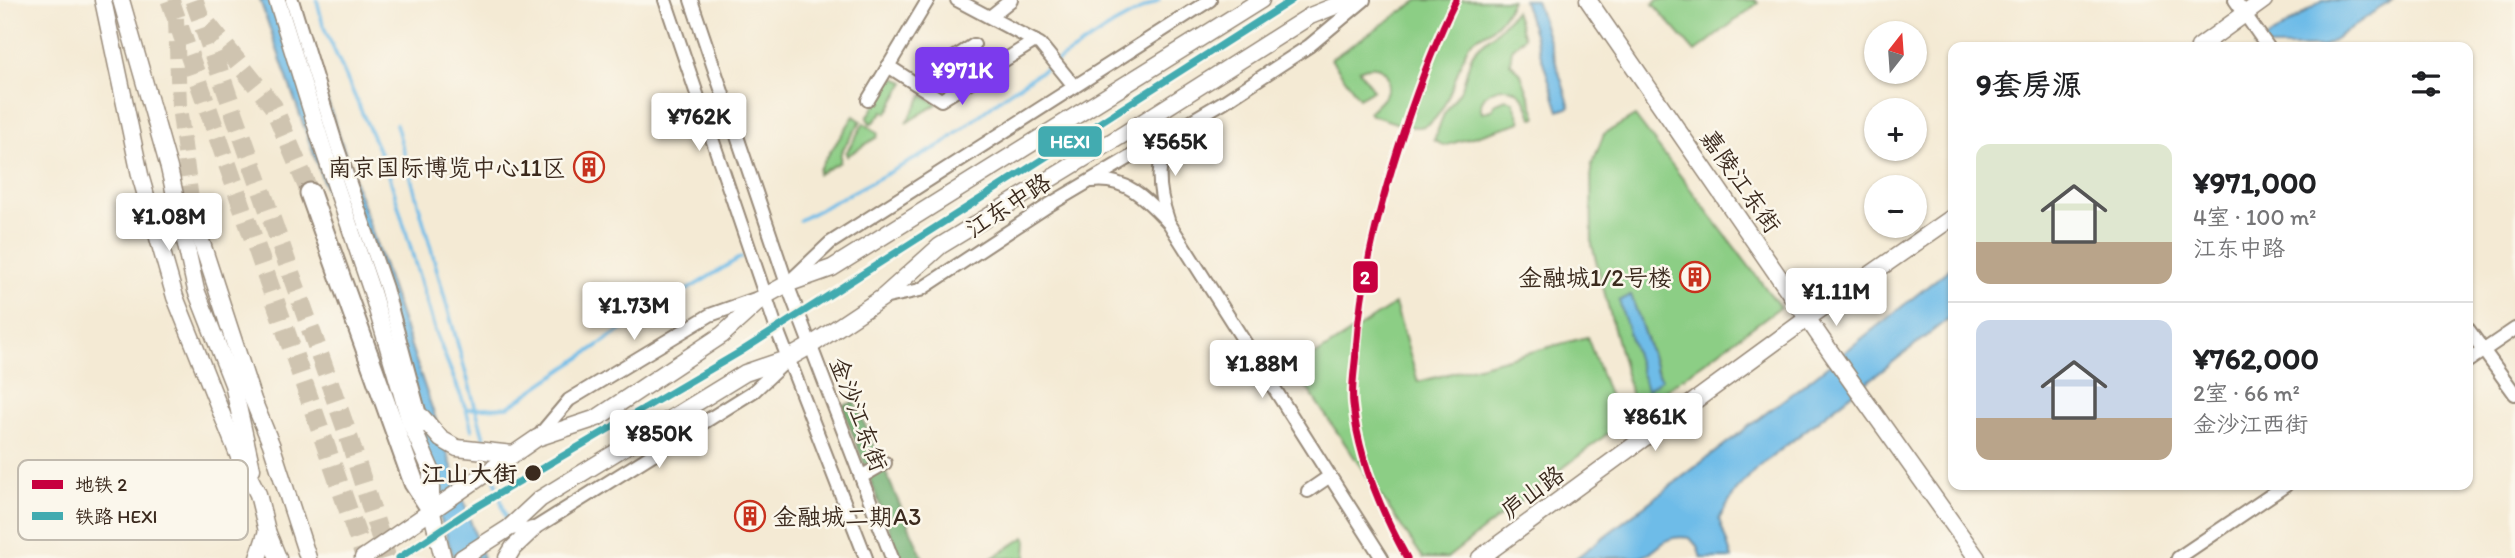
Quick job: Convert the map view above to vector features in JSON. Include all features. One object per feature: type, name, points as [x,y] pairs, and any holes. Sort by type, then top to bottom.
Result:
[{"type":"highway","points":[[310,193],[414,482],[431,509]]},
{"type":"main road","points":[[103,0],[140,176],[175,297],[241,460]]},
{"type":"main road","points":[[121,0],[169,168],[196,290],[233,384],[267,531],[278,558]]},
{"type":"main road","points":[[277,0],[372,292],[410,422],[431,470],[431,509],[443,558]]},
{"type":"main road","name":"江东中路","points":[[363,558],[537,438],[597,418],[722,335],[765,296],[787,284],[832,268],[1261,0]]},
{"type":"main road","name":"江东中路","points":[[462,558],[509,528],[540,499],[745,373],[789,358],[810,346],[882,298],[940,246],[1310,16],[1350,0]]},
{"type":"main road","name":"嘉陵江东街","points":[[1588,0],[1834,357],[1977,558]]},
{"type":"main road","points":[[2206,42],[2264,0]]},
{"type":"main road","points":[[192,216],[308,558]]},
{"type":"main road","name":"庐山路","points":[[1480,558],[1808,318],[1948,221]]},
{"type":"main road","points":[[422,417],[441,439],[457,447],[513,454]]},
{"type":"main road","points":[[248,475],[258,494]]},
{"type":"main road","points":[[507,558],[513,548],[532,530]]},
{"type":"main road","points":[[258,558],[267,531]]},
{"type":"street","points":[[292,0],[336,143],[386,288],[422,417],[425,454]]},
{"type":"street","name":"金沙江东街","points":[[665,0],[765,296],[866,558]]},
{"type":"street","name":"金沙江东街","points":[[691,0],[787,284],[892,558]]},
{"type":"street","points":[[868,100],[928,0]]},
{"type":"street","points":[[957,0],[1040,44],[1073,86]]},
{"type":"street","points":[[991,16],[1011,0]]},
{"type":"street","name":"江东中路","points":[[787,284],[830,243],[1210,0]]},
{"type":"street","name":"江东中路","points":[[882,298],[920,290],[1088,181],[1225,101],[1308,46],[1364,0]]},
{"type":"street","points":[[2235,0],[2265,42]]},
{"type":"street","points":[[888,66],[941,100],[1035,41]]},
{"type":"street","points":[[915,83],[974,45]]},
{"type":"street","points":[[1171,132],[1162,150],[1158,169],[1161,200],[1169,223],[1382,558]]},
{"type":"street","points":[[1088,181],[1105,180],[1132,188],[1169,223]]},
{"type":"street","name":"江东中路","points":[[537,438],[569,400],[710,315],[765,296]]},
{"type":"street","points":[[2473,358],[2515,329]]},
{"type":"street","points":[[2473,336],[2515,394]]},
{"type":"street","points":[[509,528],[532,530],[754,391],[789,358]]},
{"type":"street","points":[[861,477],[885,463]]},
{"type":"street","points":[[1308,491],[1330,476]]},
{"type":"street","points":[[2178,558],[2279,490]]},
{"type":"green space","points":[[1419,0],[1512,0],[1497,24],[1468,46],[1450,94],[1436,117],[1428,124],[1413,127],[1371,115],[1369,112],[1382,99],[1388,87],[1384,71],[1373,67],[1359,70],[1373,90],[1359,98],[1331,59]]},
{"type":"green space","points":[[1658,0],[1755,0],[1758,3],[1695,52],[1653,4]]},
{"type":"green space","points":[[1515,11],[1524,37],[1512,49],[1510,63],[1520,72],[1537,117],[1532,118],[1522,95],[1506,88],[1499,89],[1487,94],[1483,99],[1482,113],[1506,99],[1513,101],[1521,122],[1444,146],[1434,140],[1444,114],[1462,88],[1471,57]]},
{"type":"green space","points":[[895,78],[905,82],[887,113],[883,111],[870,123],[867,118],[890,81]]},
{"type":"green space","points":[[923,95],[937,104],[906,123]]},
{"type":"green space","points":[[854,116],[861,121],[841,152],[840,162],[818,174],[819,169]]},
{"type":"green space","points":[[1635,116],[1780,307],[1636,412],[1592,245],[1591,167],[1604,134]],"holes":[[[1631,295],[1660,378],[1648,389]]]},
{"type":"green space","points":[[864,123],[878,133],[877,137],[847,156],[846,153]]},
{"type":"green space","points":[[1395,304],[1418,382],[1587,337],[1620,424],[1447,558],[1423,558],[1294,369]]},
{"type":"green space","points":[[855,402],[923,558],[900,558],[842,406]]},
{"type":"green space","points":[[1025,537],[1026,558],[992,558]]},
{"type":"water","points":[[260,0],[293,0],[483,558],[454,558]]},
{"type":"water","points":[[1523,0],[1536,0],[1570,107],[1559,111]]},
{"type":"water","points":[[2323,0],[2392,0],[2330,42],[2262,42]]},
{"type":"water","points":[[1948,270],[1948,319],[1755,470],[1736,491],[1719,519],[1732,558],[1701,558],[1697,546],[1690,538],[1681,537],[1668,540],[1642,557],[1576,558],[1812,378]]},
{"type":"water","points":[[1631,295],[1658,375],[1662,379],[1647,390],[1619,301]]},
{"type":"waterway","points":[[317,0],[323,25],[388,171],[435,331],[466,409],[508,407],[612,336],[741,257]]},
{"type":"waterway","points":[[800,220],[943,144],[1009,92],[1113,25],[1159,0]]},
{"type":"waterway","points":[[396,124],[486,445]]},
{"type":"waterway","points":[[466,409],[472,430]]},
{"type":"waterway","points":[[493,472],[507,522]]},
{"type":"tunnel","points":[[170,0],[365,558]]},
{"type":"tunnel","points":[[194,0],[347,432],[387,558]]},
{"type":"tunnel","points":[[176,18],[179,106],[193,216]]},
{"type":"tunnel","points":[[208,25],[273,106],[310,193]]},
{"type":"metro line","name":"2","points":[[1407,558],[1388,522],[1365,464],[1356,424],[1353,377],[1362,295],[1387,186],[1421,82],[1456,0]]},
{"type":"rail line","name":"HEXI","points":[[399,558],[469,511],[740,352],[1292,0]]},
{"type":"place","name":"南京国际博览中心11区","points":[[589,167]]},
{"type":"place","name":"金融城1/2号楼","points":[[1695,277]]},
{"type":"place","name":"江山大街","points":[[533,473]]},
{"type":"place","name":"金融城二期A3","points":[[750,516]]}]
